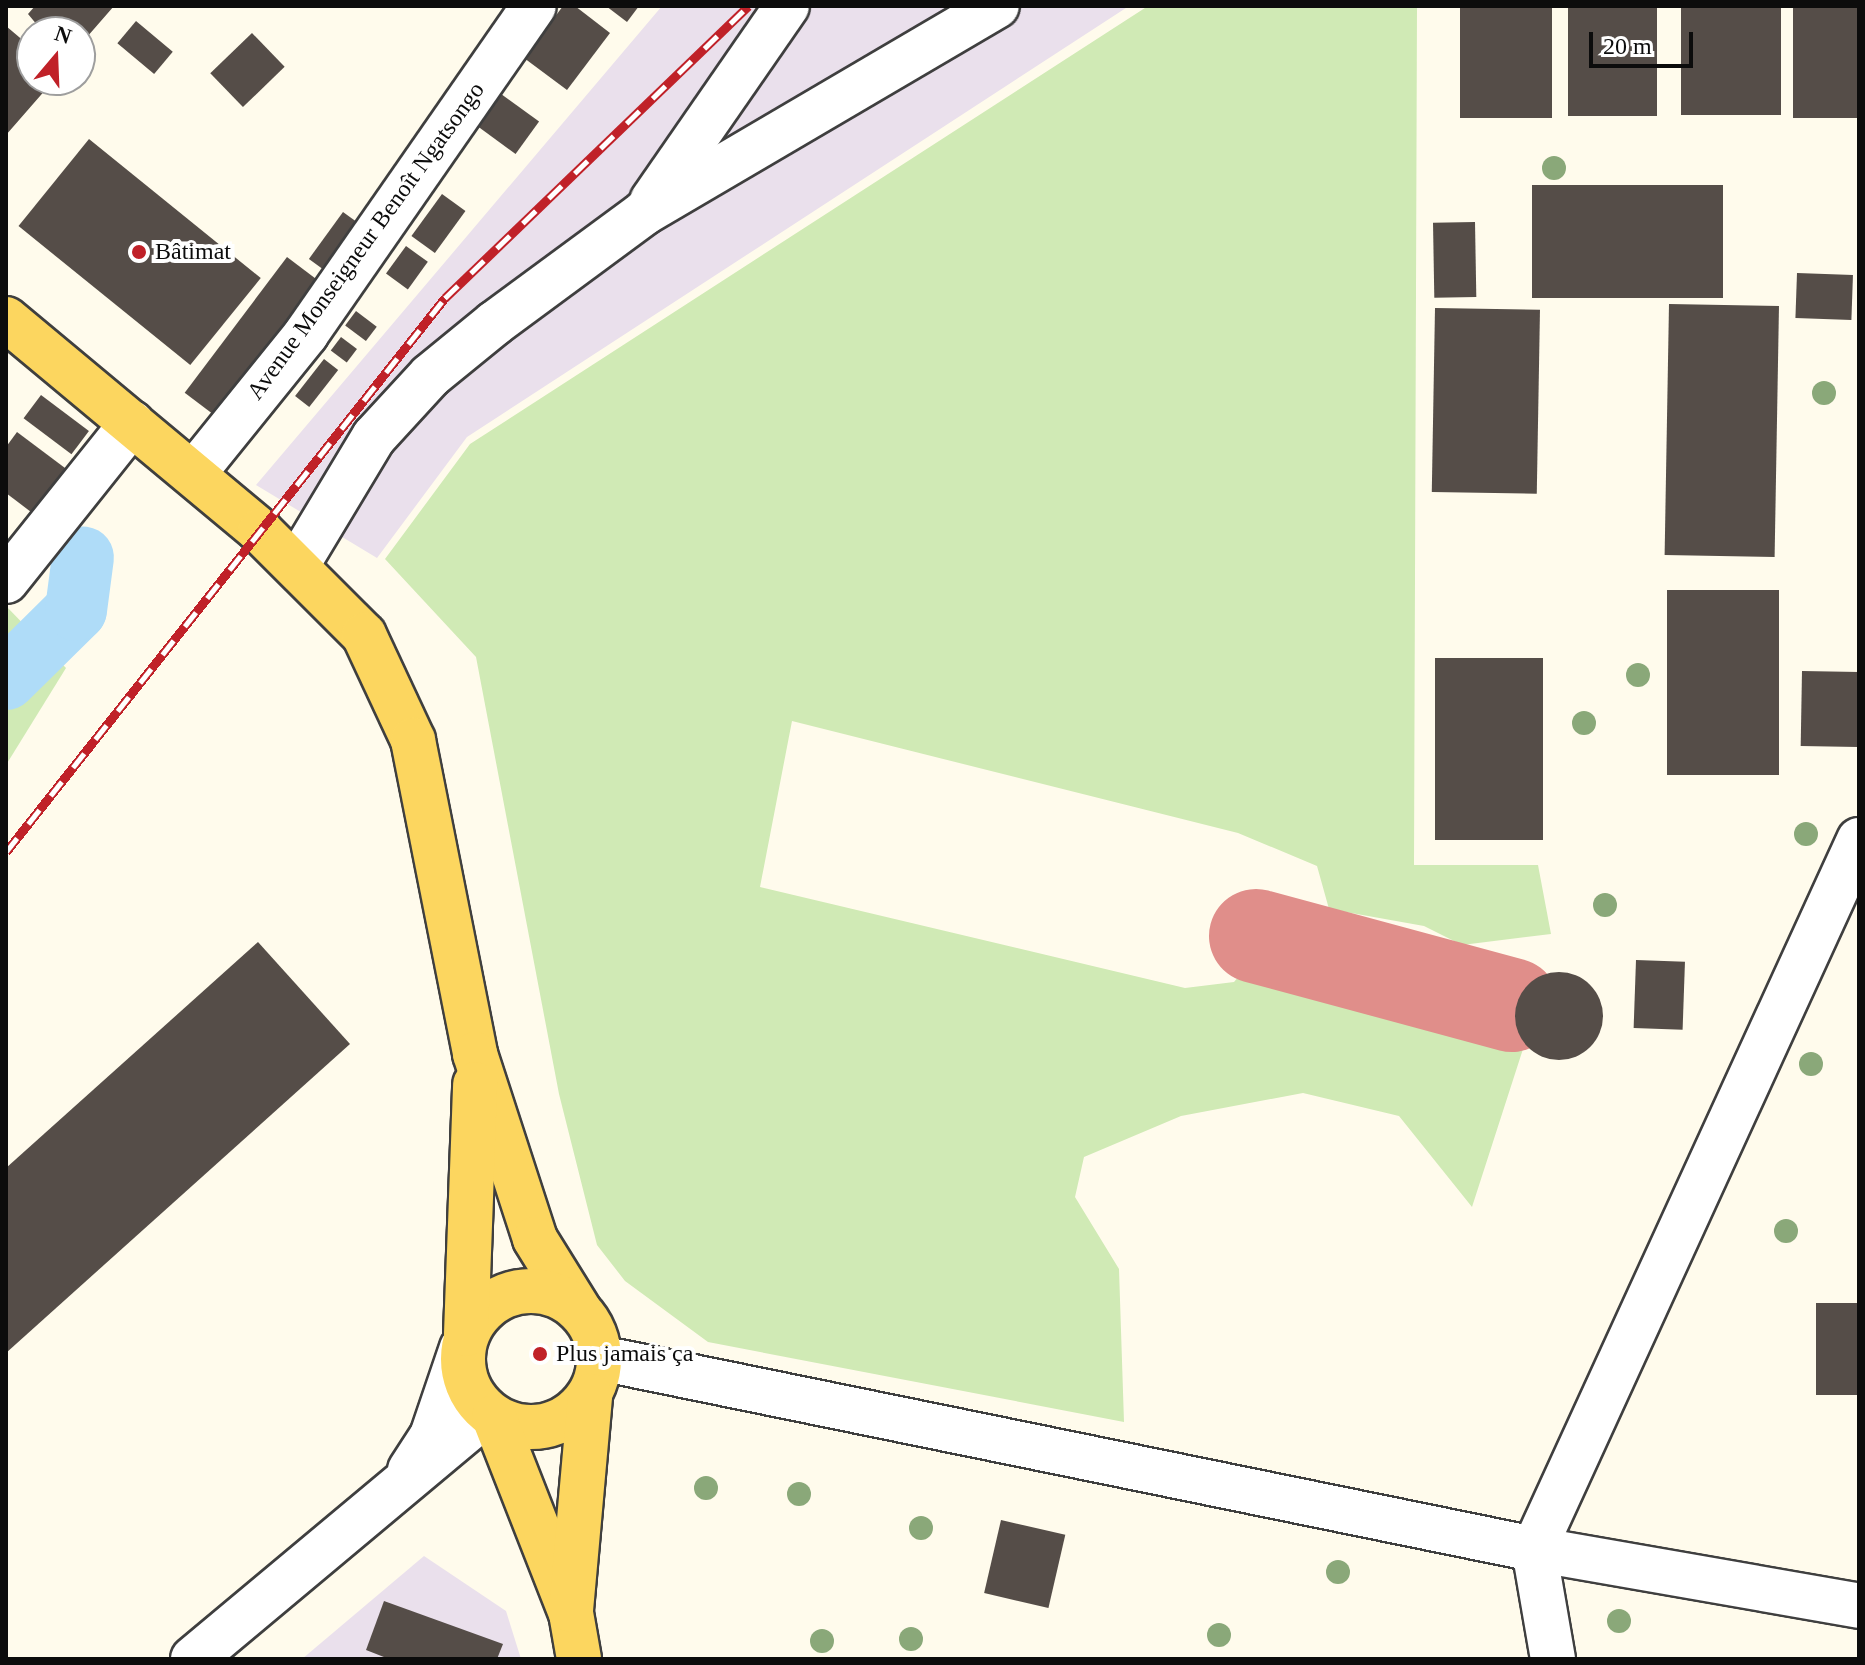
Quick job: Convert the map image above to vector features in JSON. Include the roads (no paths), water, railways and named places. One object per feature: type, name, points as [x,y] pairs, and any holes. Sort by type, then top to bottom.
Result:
[{"type":"main road","points":[[6,319],[194,473],[297,565],[364,635],[394,687],[437,848],[475,1054],[535,1239],[579,1310],[595,1377],[571,1613]]},
{"type":"main road","points":[[475,1054],[464,1341],[471,1395],[490,1415],[571,1613],[579,1659]]},
{"type":"main road","points":[[464,1341],[486,1307],[516,1292],[538,1291],[579,1310]]},
{"type":"main road","points":[[490,1415],[546,1427],[595,1377]]},
{"type":"street","name":"Avenue Monseigneur Benoît Ngatsongo","points":[[194,473],[306,334],[534,6]]},
{"type":"street","points":[[644,213],[787,6]]},
{"type":"street","points":[[297,565],[374,437],[430,376],[644,213],[997,6]]},
{"type":"street","points":[[14,557],[132,423]]},
{"type":"street","points":[[1553,1659],[1534,1549],[1859,840]]},
{"type":"street","points":[[407,1476],[432,1436],[464,1341]]},
{"type":"street","points":[[595,1377],[1859,1606]]},
{"type":"street","points":[[193,1659],[407,1476],[447,1452],[490,1415]]},
{"type":"waterway","points":[[6,679],[76,610],[83,557]]},
{"type":"railway","points":[[6,852],[445,298],[748,6]]},
{"type":"place","name":"Bâtimat","points":[[139,252]]},
{"type":"place","name":"Plus jamais ça","points":[[540,1354]]}]
